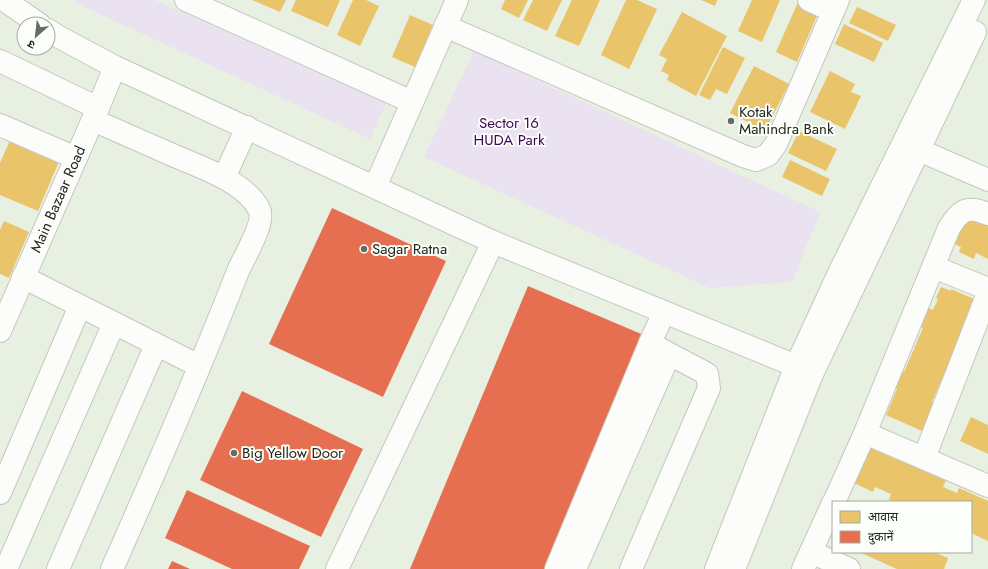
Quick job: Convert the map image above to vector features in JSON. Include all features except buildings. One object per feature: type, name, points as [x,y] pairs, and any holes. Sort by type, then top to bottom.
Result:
[{"type":"street","points":[[4,0],[27,16]]},
{"type":"street","points":[[186,0],[412,102]]},
{"type":"street","points":[[375,187],[457,0]]},
{"type":"street","points":[[445,26],[756,160],[768,155],[776,144],[835,5],[809,0]]},
{"type":"street","points":[[911,147],[974,0]]},
{"type":"street","points":[[734,569],[840,273],[911,147],[988,5]]},
{"type":"street","points":[[56,35],[115,67],[493,242],[804,370]]},
{"type":"street","points":[[0,61],[96,114],[224,178],[246,193],[260,211],[260,222],[161,458],[112,569]]},
{"type":"street","name":"Main Bazaar Road","points":[[0,331],[6,302],[23,277],[96,114],[115,67]]},
{"type":"street","points":[[0,125],[76,158]]},
{"type":"street","points":[[224,178],[247,127]]},
{"type":"street","points":[[911,147],[988,180]]},
{"type":"street","points":[[834,501],[865,433],[949,228],[956,217],[966,210],[978,210],[988,214]]},
{"type":"street","points":[[337,569],[493,242]]},
{"type":"street","points":[[934,267],[988,289]]},
{"type":"street","points":[[23,277],[199,366]]},
{"type":"street","points":[[924,458],[988,292]]},
{"type":"street","points":[[0,493],[80,306]]},
{"type":"street","points":[[556,569],[664,312]]},
{"type":"street","points":[[6,569],[114,324]]},
{"type":"street","points":[[631,569],[709,388],[707,374],[669,355],[650,343]]},
{"type":"street","points":[[58,569],[156,345]]},
{"type":"street","points":[[575,569],[669,355]]},
{"type":"street","points":[[716,569],[804,370]]},
{"type":"street","points":[[865,433],[988,486]]},
{"type":"street","points":[[832,505],[807,561],[849,569]]},
{"type":"green space","points":[[73,0],[154,0],[386,103],[370,139],[78,4]]},
{"type":"green space","name":"Sector 16 HUDA Park","points":[[474,51],[820,212],[792,282],[710,288],[424,157]]},
{"type":"place","name":"Kotak Mahindra Bank","points":[[731,121]]},
{"type":"place","name":"Sagar Ratna","points":[[364,249]]},
{"type":"place","name":"Big Yellow Door","points":[[234,453]]}]
